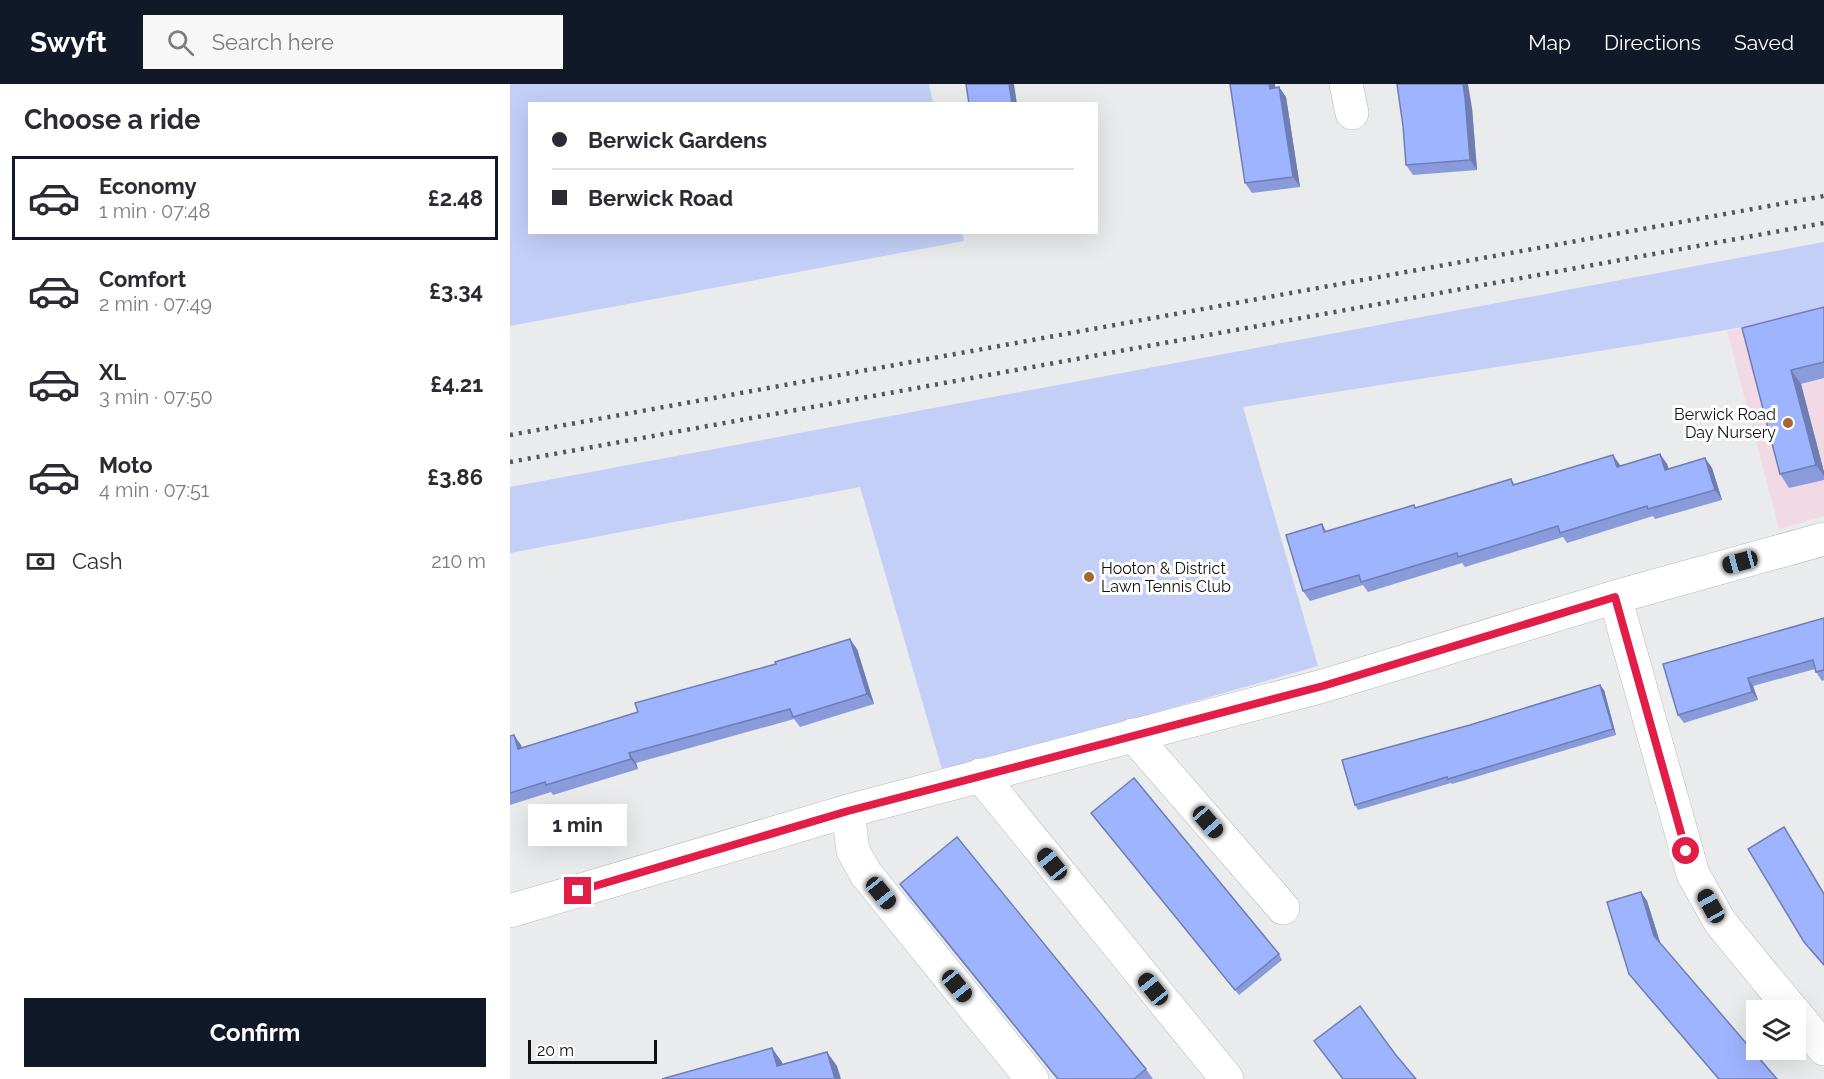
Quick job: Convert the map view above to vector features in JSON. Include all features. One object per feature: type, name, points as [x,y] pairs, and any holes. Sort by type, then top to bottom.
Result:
[{"type":"street","points":[[510,911],[848,811],[1323,686],[1615,597],[1824,539]]},
{"type":"street","points":[[1615,597],[1693,874],[1720,922],[1783,1000]]},
{"type":"street","points":[[1133,735],[1283,908]]},
{"type":"street","points":[[980,776],[1227,1079]]},
{"type":"street","points":[[848,811],[854,851],[866,874],[1032,1079]]},
{"type":"street","points":[[1806,1027],[1824,1049]]},
{"type":"shaded area","points":[[510,84],[929,84],[933,102],[528,102],[528,234],[962,234],[964,241],[510,326]]},
{"type":"shaded area","points":[[1824,242],[1824,312],[1607,350],[1243,407],[1318,666],[943,773],[860,487],[510,553],[510,487]]},
{"type":"shaded area","name":"Berwick Road Day Nursery","points":[[1824,312],[1824,516],[1779,529],[1727,331]]},
{"type":"building","points":[[966,84],[1009,84],[1012,102],[969,102]]},
{"type":"building","points":[[1230,84],[1269,84],[1270,89],[1279,87],[1293,177],[1245,183]]},
{"type":"building","points":[[1397,84],[1463,84],[1470,160],[1406,165]]},
{"type":"building","points":[[1824,307],[1824,362],[1791,370],[1816,465],[1780,474],[1742,328]]},
{"type":"building","points":[[1660,454],[1665,470],[1705,458],[1715,490],[1648,509],[1647,506],[1560,533],[1558,526],[1458,557],[1457,553],[1361,582],[1359,575],[1303,591],[1286,535],[1322,524],[1324,532],[1511,479],[1513,485],[1613,455],[1617,467]]},
{"type":"building","points":[[1824,618],[1824,670],[1816,672],[1813,660],[1748,678],[1752,692],[1678,715],[1663,664]]},
{"type":"building","points":[[850,639],[867,694],[793,717],[790,709],[629,753],[631,759],[546,785],[545,782],[510,793],[510,736],[514,735],[518,749],[638,712],[635,703],[776,664],[775,662]]},
{"type":"building","points":[[1600,685],[1613,729],[1355,805],[1342,760],[1470,725]]},
{"type":"building","points":[[1134,778],[1279,954],[1235,990],[1091,813]]},
{"type":"building","points":[[1784,827],[1824,894],[1824,965],[1804,942],[1748,849]]},
{"type":"building","points":[[957,837],[1146,1069],[1134,1079],[1058,1079],[900,884]]},
{"type":"building","points":[[1641,892],[1654,936],[1746,1043],[1746,1060],[1761,1060],[1777,1079],[1719,1079],[1629,974],[1607,902]]},
{"type":"building","points":[[1360,1006],[1416,1079],[1343,1079],[1314,1041]]},
{"type":"building","points":[[772,1048],[777,1066],[827,1052],[835,1079],[662,1079]]},
{"type":"railway","points":[[510,435],[1824,196]]},
{"type":"railway","points":[[510,462],[1824,223]]},
{"type":"place","name":"Berwick Road Day Nursery","points":[[1788,423]]},
{"type":"place","name":"Hooton & District Lawn Tennis Club","points":[[1089,577]]},
{"type":"route","points":[[578,891],[848,811],[1323,686],[1615,597],[1686,851]]}]
